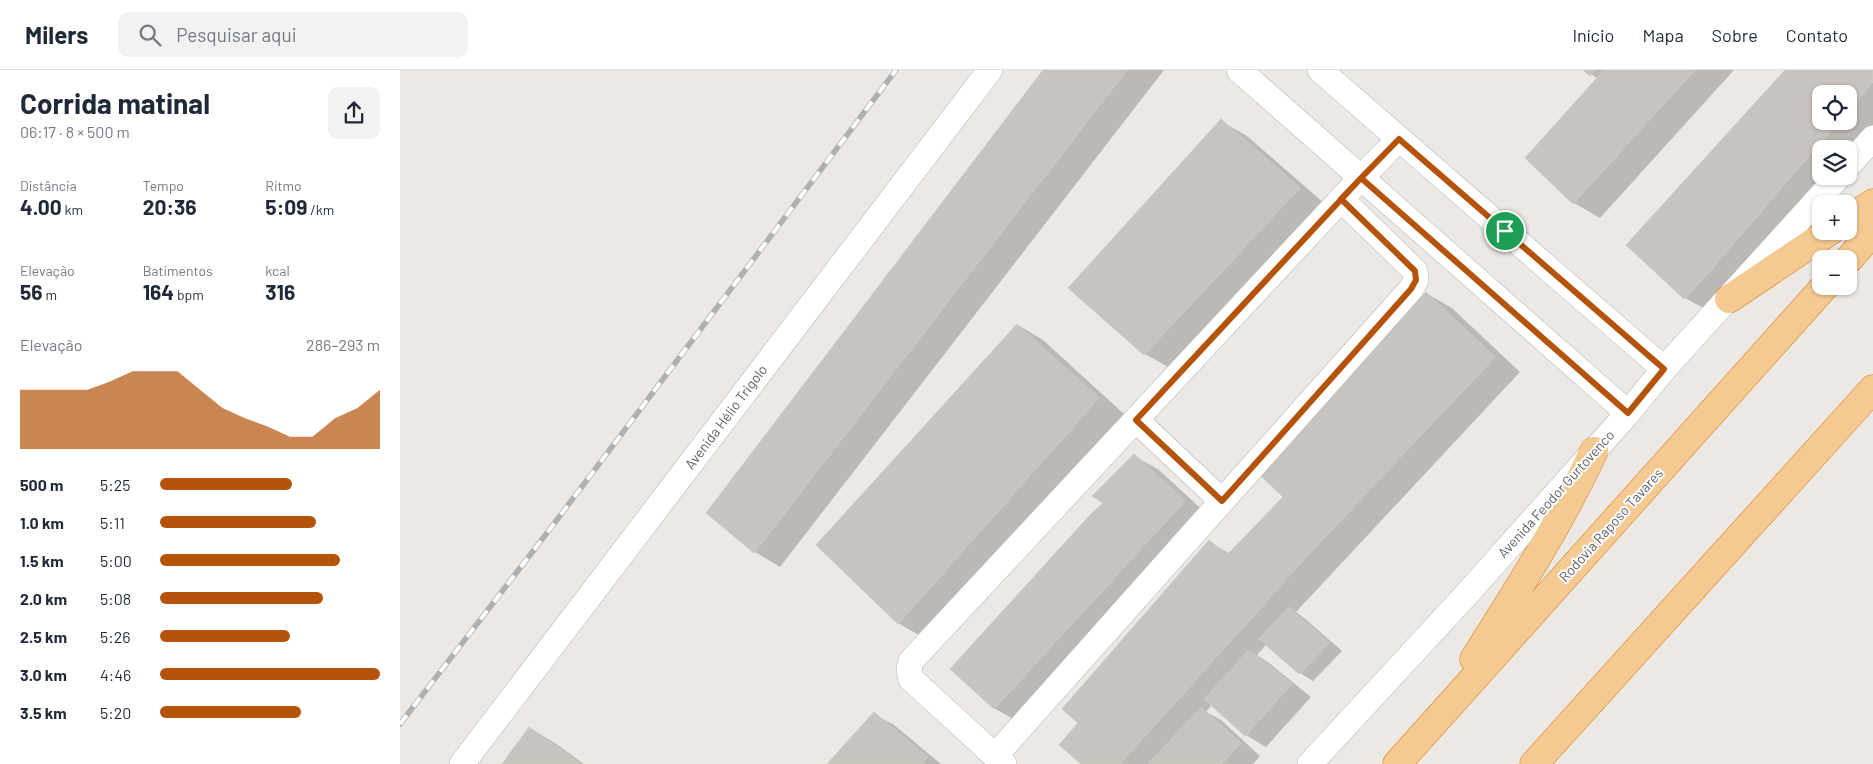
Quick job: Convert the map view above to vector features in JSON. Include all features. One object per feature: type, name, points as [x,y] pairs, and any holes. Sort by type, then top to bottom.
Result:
[{"type":"highway","points":[[1857,214],[1873,203]]},
{"type":"highway","points":[[1857,250],[1873,232]]},
{"type":"highway","points":[[1729,299],[1817,240]]},
{"type":"highway","name":"Rodovia Raposo Tavares","points":[[1396,764],[1434,724],[1817,295]]},
{"type":"highway","points":[[1534,764],[1873,388]]},
{"type":"highway","points":[[1434,724],[1536,560],[1574,494],[1594,451]]},
{"type":"street","name":"Avenida Hélio Trigolo","points":[[462,764],[990,70]]},
{"type":"street","points":[[1239,70],[1628,413]]},
{"type":"street","points":[[1320,70],[1664,369]]},
{"type":"street","points":[[1857,157],[1873,138]]},
{"type":"street","points":[[1341,199],[1415,271],[1416,280],[1411,289],[1222,501],[1000,760],[911,679],[909,669],[911,661],[1341,199],[1399,139]]},
{"type":"street","name":"Avenida Feodor Gurtovenco","points":[[1310,764],[1466,595],[1628,413],[1664,369],[1831,185]]},
{"type":"street","points":[[1136,420],[1222,501]]},
{"type":"building","points":[[1043,70],[1127,70],[754,553],[706,513]]},
{"type":"building","points":[[1583,70],[1595,70],[1590,76]]},
{"type":"building","points":[[1604,70],[1695,70],[1573,204],[1525,158]]},
{"type":"building","points":[[1785,70],[1873,70],[1873,82],[1857,101],[1857,85],[1812,85],[1812,130],[1831,130],[1823,140],[1812,140],[1812,152],[1684,299],[1626,245]]},
{"type":"building","points":[[1221,119],[1300,188],[1144,355],[1068,288]]},
{"type":"building","points":[[1426,292],[1495,357],[1311,552],[1120,764],[1081,764],[1059,745],[1078,723],[1062,709],[1209,540],[1227,555],[1283,497],[1260,475]]},
{"type":"building","points":[[1017,324],[1099,398],[898,624],[816,545]]},
{"type":"building","points":[[1134,454],[1185,501],[994,709],[950,669],[1103,503],[1092,496]]},
{"type":"building","points":[[1289,607],[1329,643],[1299,674],[1259,639]]},
{"type":"building","points":[[1249,650],[1292,684],[1245,736],[1204,699]]},
{"type":"building","points":[[1201,707],[1241,743],[1222,764],[1148,764]]},
{"type":"building","points":[[874,712],[928,757],[922,764],[827,764]]},
{"type":"building","points":[[529,727],[581,764],[502,764]]},
{"type":"railway","points":[[400,724],[550,529],[896,70]]},
{"type":"route","points":[[1505,231],[1399,139],[1361,178],[1136,420],[1222,501],[1411,289],[1416,280],[1415,271],[1341,199],[1361,178],[1628,413],[1664,369],[1505,231]]}]
